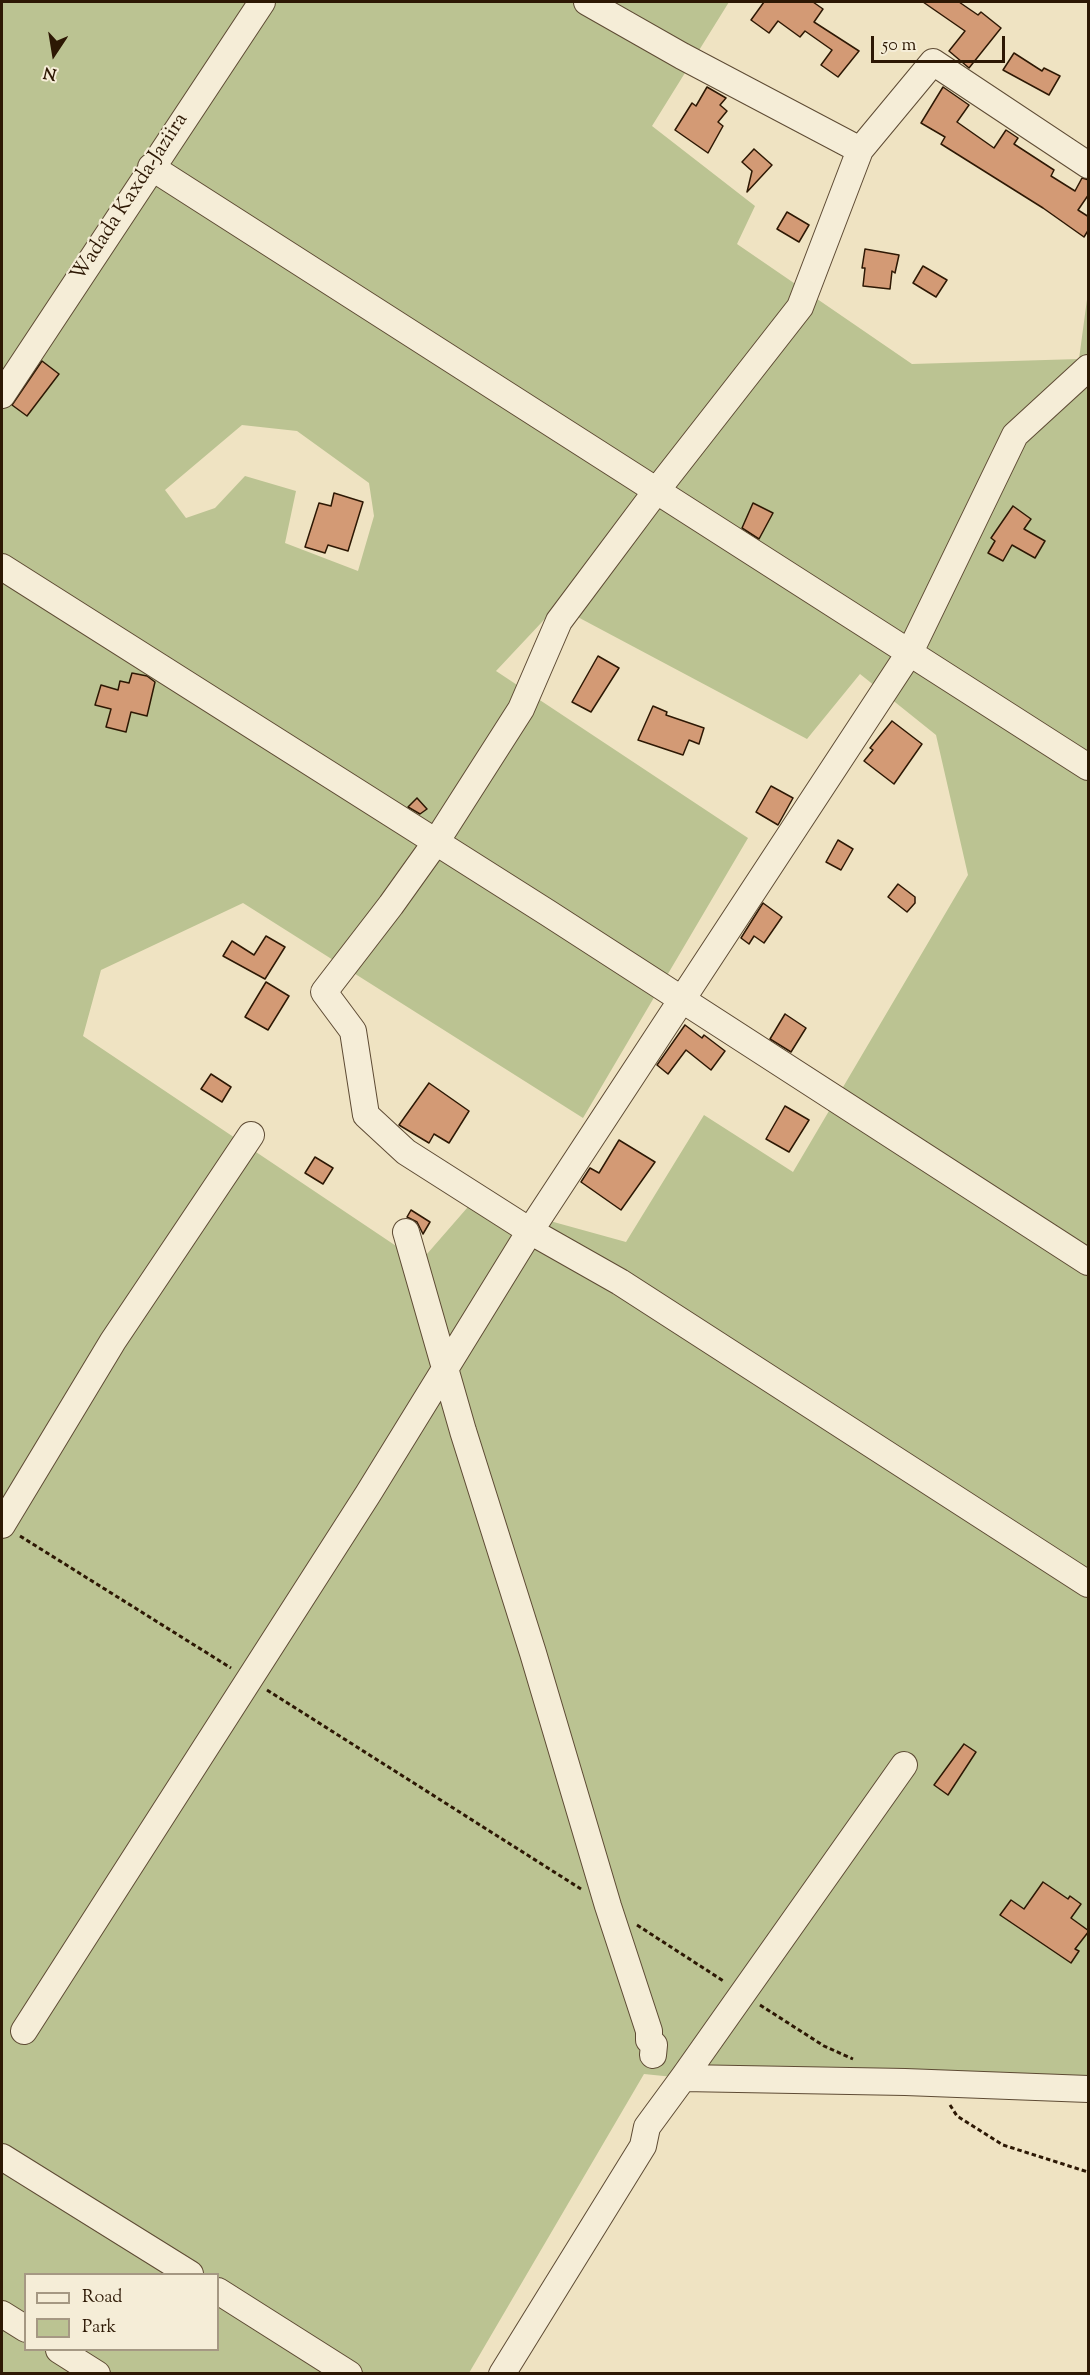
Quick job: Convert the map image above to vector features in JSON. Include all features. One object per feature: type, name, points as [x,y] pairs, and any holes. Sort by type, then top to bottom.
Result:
[{"type":"street","name":"Wadada Kaxda-Jaziira","points":[[2,396],[262,2]]},
{"type":"street","points":[[587,2],[682,56],[860,150]]},
{"type":"street","points":[[1089,165],[933,62],[860,150],[800,307],[657,490],[559,621],[521,709],[436,842],[320,999],[353,1031],[366,1115],[406,1152],[530,1231],[620,1282],[1089,1584]]},
{"type":"street","points":[[151,167],[1089,767]]},
{"type":"street","points":[[24,2031],[249,1679],[530,1231],[910,652],[1014,435],[1089,368]]},
{"type":"street","points":[[2,567],[682,999],[1089,1263]]},
{"type":"street","points":[[2,1524],[113,1341],[251,1134]]},
{"type":"street","points":[[406,1232],[463,1431],[533,1653],[632,1984],[649,2031],[649,2040],[654,2046],[653,2055]]},
{"type":"street","points":[[502,2373],[643,2146],[647,2127],[904,1765]]},
{"type":"street","points":[[683,2078],[905,2082],[1089,2089]]},
{"type":"street","points":[[2,2157],[188,2273]]},
{"type":"street","points":[[219,2292],[349,2373]]},
{"type":"street","points":[[2,2314],[24,2328]]},
{"type":"street","points":[[62,2351],[97,2373]]},
{"type":"path","points":[[2,1524],[501,1836],[608,1906]]},
{"type":"path","points":[[637,1924],[824,2046],[854,2059]]},
{"type":"path","points":[[947,2100],[957,2116],[1003,2145],[1089,2172]]},
{"type":"green space","points":[[2,2],[729,2],[652,126],[755,206],[737,244],[912,364],[1079,359],[1088,292],[1088,2091],[683,2078],[644,2074],[469,2373],[2,2374]],"holes":[[[242,425],[297,431],[369,483],[374,516],[358,571],[285,543],[296,491],[245,476],[215,508],[186,518],[165,490]],[[557,606],[807,739],[860,674],[936,735],[968,875],[793,1172],[704,1115],[626,1242],[474,1200],[420,1262],[83,1036],[101,970],[243,903],[583,1118],[748,838],[496,671]]]},
{"type":"building","points":[[764,2],[813,2],[823,9],[814,22],[859,51],[838,77],[821,65],[832,50],[805,31],[800,37],[778,21],[769,33],[751,20]]},
{"type":"building","points":[[923,2],[959,2],[978,15],[981,12],[1001,28],[969,68],[949,51],[965,31]]},
{"type":"building","points":[[1014,53],[1042,71],[1044,68],[1060,76],[1049,95],[1003,70]]},
{"type":"building","points":[[707,87],[726,98],[720,105],[727,111],[718,122],[723,126],[708,153],[675,130],[692,103],[696,106]]},
{"type":"building","points":[[943,87],[969,105],[957,122],[994,148],[1006,130],[1018,138],[1014,144],[1054,170],[1051,176],[1075,191],[1082,178],[1089,180],[1089,194],[1078,210],[1089,217],[1089,229],[1084,237],[1043,208],[941,144],[945,137],[921,123]]},
{"type":"building","points":[[754,149],[772,165],[747,192],[752,171],[742,162]]},
{"type":"building","points":[[787,212],[809,225],[799,242],[777,229]]},
{"type":"building","points":[[865,249],[899,255],[895,273],[892,271],[890,289],[863,286],[865,268],[862,268]]},
{"type":"building","points":[[923,266],[947,280],[936,297],[913,283]]},
{"type":"building","points":[[42,361],[59,374],[27,416],[12,405]]},
{"type":"building","points":[[334,493],[363,502],[348,551],[328,545],[325,553],[305,547],[319,503],[331,506]]},
{"type":"building","points":[[753,503],[773,513],[759,539],[742,528]]},
{"type":"building","points":[[1013,506],[1031,519],[1024,529],[1045,541],[1035,558],[1012,545],[1003,561],[988,553],[995,541],[991,538]]},
{"type":"building","points":[[598,656],[619,668],[591,712],[572,702]]},
{"type":"building","points":[[132,673],[147,676],[155,682],[147,716],[131,712],[126,732],[106,727],[111,709],[95,705],[101,685],[118,690],[120,681],[129,683]]},
{"type":"building","points":[[653,706],[667,712],[666,715],[704,728],[699,744],[689,740],[683,755],[638,740]]},
{"type":"building","points":[[892,721],[922,744],[894,784],[864,761],[873,750],[870,748]]},
{"type":"building","points":[[771,786],[793,798],[778,825],[756,812]]},
{"type":"building","points":[[417,798],[427,809],[420,814],[408,807]]},
{"type":"building","points":[[838,840],[853,849],[841,870],[826,862]]},
{"type":"building","points":[[898,884],[915,897],[915,903],[907,912],[888,897]]},
{"type":"building","points":[[763,903],[782,917],[764,943],[754,936],[749,944],[741,938]]},
{"type":"building","points":[[266,936],[285,947],[265,979],[223,956],[232,941],[254,955]]},
{"type":"building","points":[[266,982],[289,996],[268,1030],[245,1017]]},
{"type":"building","points":[[785,1014],[806,1028],[791,1052],[770,1039]]},
{"type":"building","points":[[685,1025],[702,1038],[704,1035],[725,1051],[711,1070],[686,1050],[668,1074],[657,1065]]},
{"type":"building","points":[[211,1074],[231,1087],[222,1102],[201,1089]]},
{"type":"building","points":[[429,1083],[469,1111],[449,1143],[434,1134],[429,1143],[399,1125]]},
{"type":"building","points":[[785,1106],[809,1120],[789,1152],[766,1139]]},
{"type":"building","points":[[619,1140],[655,1162],[621,1210],[581,1182],[590,1168],[599,1173]]},
{"type":"building","points":[[315,1157],[333,1168],[323,1184],[305,1173]]},
{"type":"building","points":[[411,1210],[430,1222],[423,1234],[417,1222],[407,1217]]},
{"type":"building","points":[[964,1744],[976,1752],[948,1795],[934,1785]]},
{"type":"building","points":[[1043,1882],[1068,1899],[1070,1896],[1081,1904],[1071,1918],[1089,1931],[1075,1949],[1079,1951],[1071,1963],[1000,1915],[1011,1900],[1024,1909]]}]
